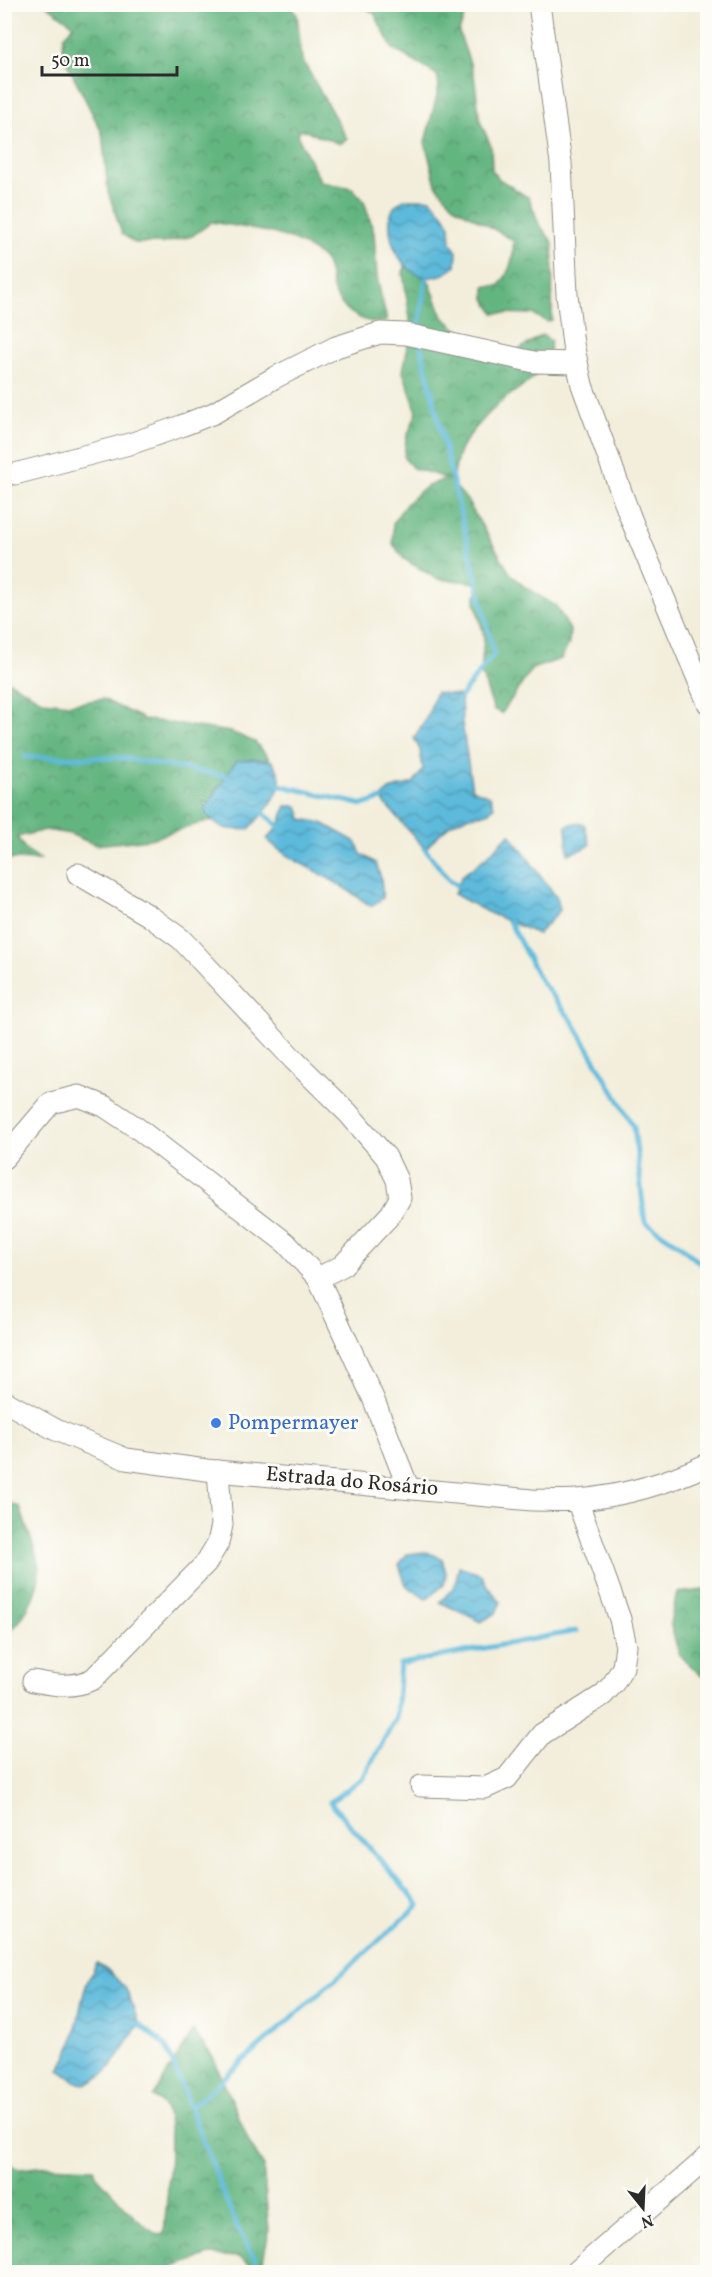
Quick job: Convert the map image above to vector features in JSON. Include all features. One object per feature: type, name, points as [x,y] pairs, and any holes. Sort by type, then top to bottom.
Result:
[{"type":"street","points":[[539,4],[561,163],[567,295],[582,385],[631,519],[708,703]]},
{"type":"street","points":[[15,474],[133,443],[181,426],[213,413],[336,346],[380,333],[406,334],[534,362],[577,363]]},
{"type":"street","points":[[78,874],[148,915],[181,939],[293,1059],[350,1114],[386,1157],[398,1180],[400,1198],[391,1215],[342,1266],[318,1278]]},
{"type":"street","points":[[4,1158],[51,1103],[78,1096],[104,1106],[137,1128],[286,1243],[318,1278],[373,1398],[408,1487]]},
{"type":"street","name":"Estrada do Rosário","points":[[4,1401],[56,1430],[126,1459],[218,1471],[532,1500],[577,1500],[614,1494],[647,1486],[708,1464]]},
{"type":"street","points":[[33,1681],[65,1687],[80,1685],[93,1679],[206,1563],[218,1543],[222,1525],[218,1471]]},
{"type":"street","points":[[421,1786],[485,1788],[507,1778],[542,1734],[603,1695],[623,1667],[626,1646],[620,1619],[577,1500]]},
{"type":"street","points":[[576,2272],[708,2157]]},
{"type":"green space","points":[[46,5],[291,5],[297,15],[302,59],[347,139],[340,144],[301,129],[297,135],[321,182],[352,188],[364,201],[374,233],[377,277],[387,321],[371,322],[349,311],[334,292],[325,261],[310,249],[288,238],[212,222],[192,236],[164,243],[135,243],[122,234],[108,191],[102,133],[62,53],[64,36],[74,25]]},
{"type":"green space","points":[[361,5],[468,5],[459,32],[474,75],[480,121],[491,146],[492,170],[499,179],[529,198],[539,224],[553,243],[552,320],[547,322],[533,314],[494,313],[485,299],[485,286],[499,286],[509,270],[513,240],[455,207],[436,185],[425,142],[439,87],[437,75],[392,48],[374,13]]},
{"type":"green space","points":[[406,264],[428,279],[443,317],[485,353],[509,356],[542,335],[551,341],[541,370],[500,403],[474,430],[460,451],[454,474],[448,478],[466,499],[510,573],[525,587],[556,606],[570,630],[569,644],[561,659],[532,669],[502,713],[494,710],[481,673],[484,636],[475,602],[478,586],[472,582],[437,579],[404,559],[393,544],[393,522],[407,503],[424,488],[446,478],[413,468],[404,458],[406,439],[417,412],[403,372],[411,327],[403,273]]},
{"type":"green space","points":[[5,679],[43,701],[70,704],[103,699],[143,719],[231,732],[255,742],[268,757],[275,773],[233,817],[204,822],[150,839],[96,845],[70,834],[45,830],[17,837],[25,849],[41,860],[5,859]]},
{"type":"green space","points":[[5,1502],[20,1507],[34,1548],[39,1578],[33,1597],[23,1616],[5,1634]]},
{"type":"green space","points":[[704,1590],[708,1593],[707,1681],[679,1654],[670,1623],[677,1593]]},
{"type":"green space","points":[[193,2031],[213,2057],[250,2144],[263,2165],[269,2230],[261,2272],[239,2257],[210,2255],[158,2272],[5,2272],[4,2172],[8,2164],[19,2169],[47,2166],[94,2168],[96,2175],[134,2217],[158,2235],[164,2234],[170,2154],[169,2123],[165,2108],[153,2097]]},
{"type":"water","points":[[407,199],[431,199],[450,226],[451,243],[457,252],[456,266],[439,276],[424,277],[411,271],[401,260],[394,246],[390,231],[390,217],[396,205]]},
{"type":"water","points":[[436,692],[461,696],[462,723],[472,789],[490,796],[494,806],[488,813],[477,814],[452,824],[425,849],[381,799],[389,790],[413,783],[423,770],[420,750],[414,738],[427,717]]},
{"type":"water","points":[[256,759],[272,761],[278,771],[280,782],[275,797],[249,829],[234,830],[218,825],[204,810],[236,761]]},
{"type":"water","points":[[286,806],[298,806],[302,819],[322,823],[356,842],[361,854],[376,863],[381,878],[383,898],[371,906],[274,846],[267,839],[279,826]]},
{"type":"water","points":[[575,823],[584,824],[590,845],[568,854],[566,826]]},
{"type":"water","points":[[510,834],[557,898],[560,910],[538,934],[487,912],[454,894],[462,876]]},
{"type":"water","points":[[426,1552],[442,1558],[446,1573],[444,1585],[426,1599],[406,1585],[399,1565],[407,1554]]},
{"type":"water","points":[[459,1566],[482,1575],[487,1586],[501,1602],[496,1613],[481,1622],[440,1602],[455,1586]]},
{"type":"water","points":[[97,1963],[107,1969],[126,1989],[139,2024],[122,2052],[106,2072],[88,2083],[79,2083],[59,2070],[70,2049],[86,1986]]},
{"type":"waterway","points":[[418,331],[426,279]]},
{"type":"waterway","points":[[420,343],[494,654],[461,696]]},
{"type":"waterway","points":[[25,757],[122,758],[227,776]]},
{"type":"waterway","points":[[279,785],[363,805],[381,799]]},
{"type":"waterway","points":[[263,813],[279,826]]},
{"type":"waterway","points":[[425,849],[449,880],[458,886]]},
{"type":"waterway","points":[[509,921],[540,980],[573,1022],[634,1127],[645,1222],[678,1244],[708,1270]]},
{"type":"waterway","points":[[190,2108],[419,1905],[330,1802],[363,1778],[396,1718],[400,1664],[576,1631]]},
{"type":"waterway","points":[[139,2024],[166,2046],[236,2225],[262,2272]]},
{"type":"place","name":"Pompermayer","points":[[216,1423]]}]
